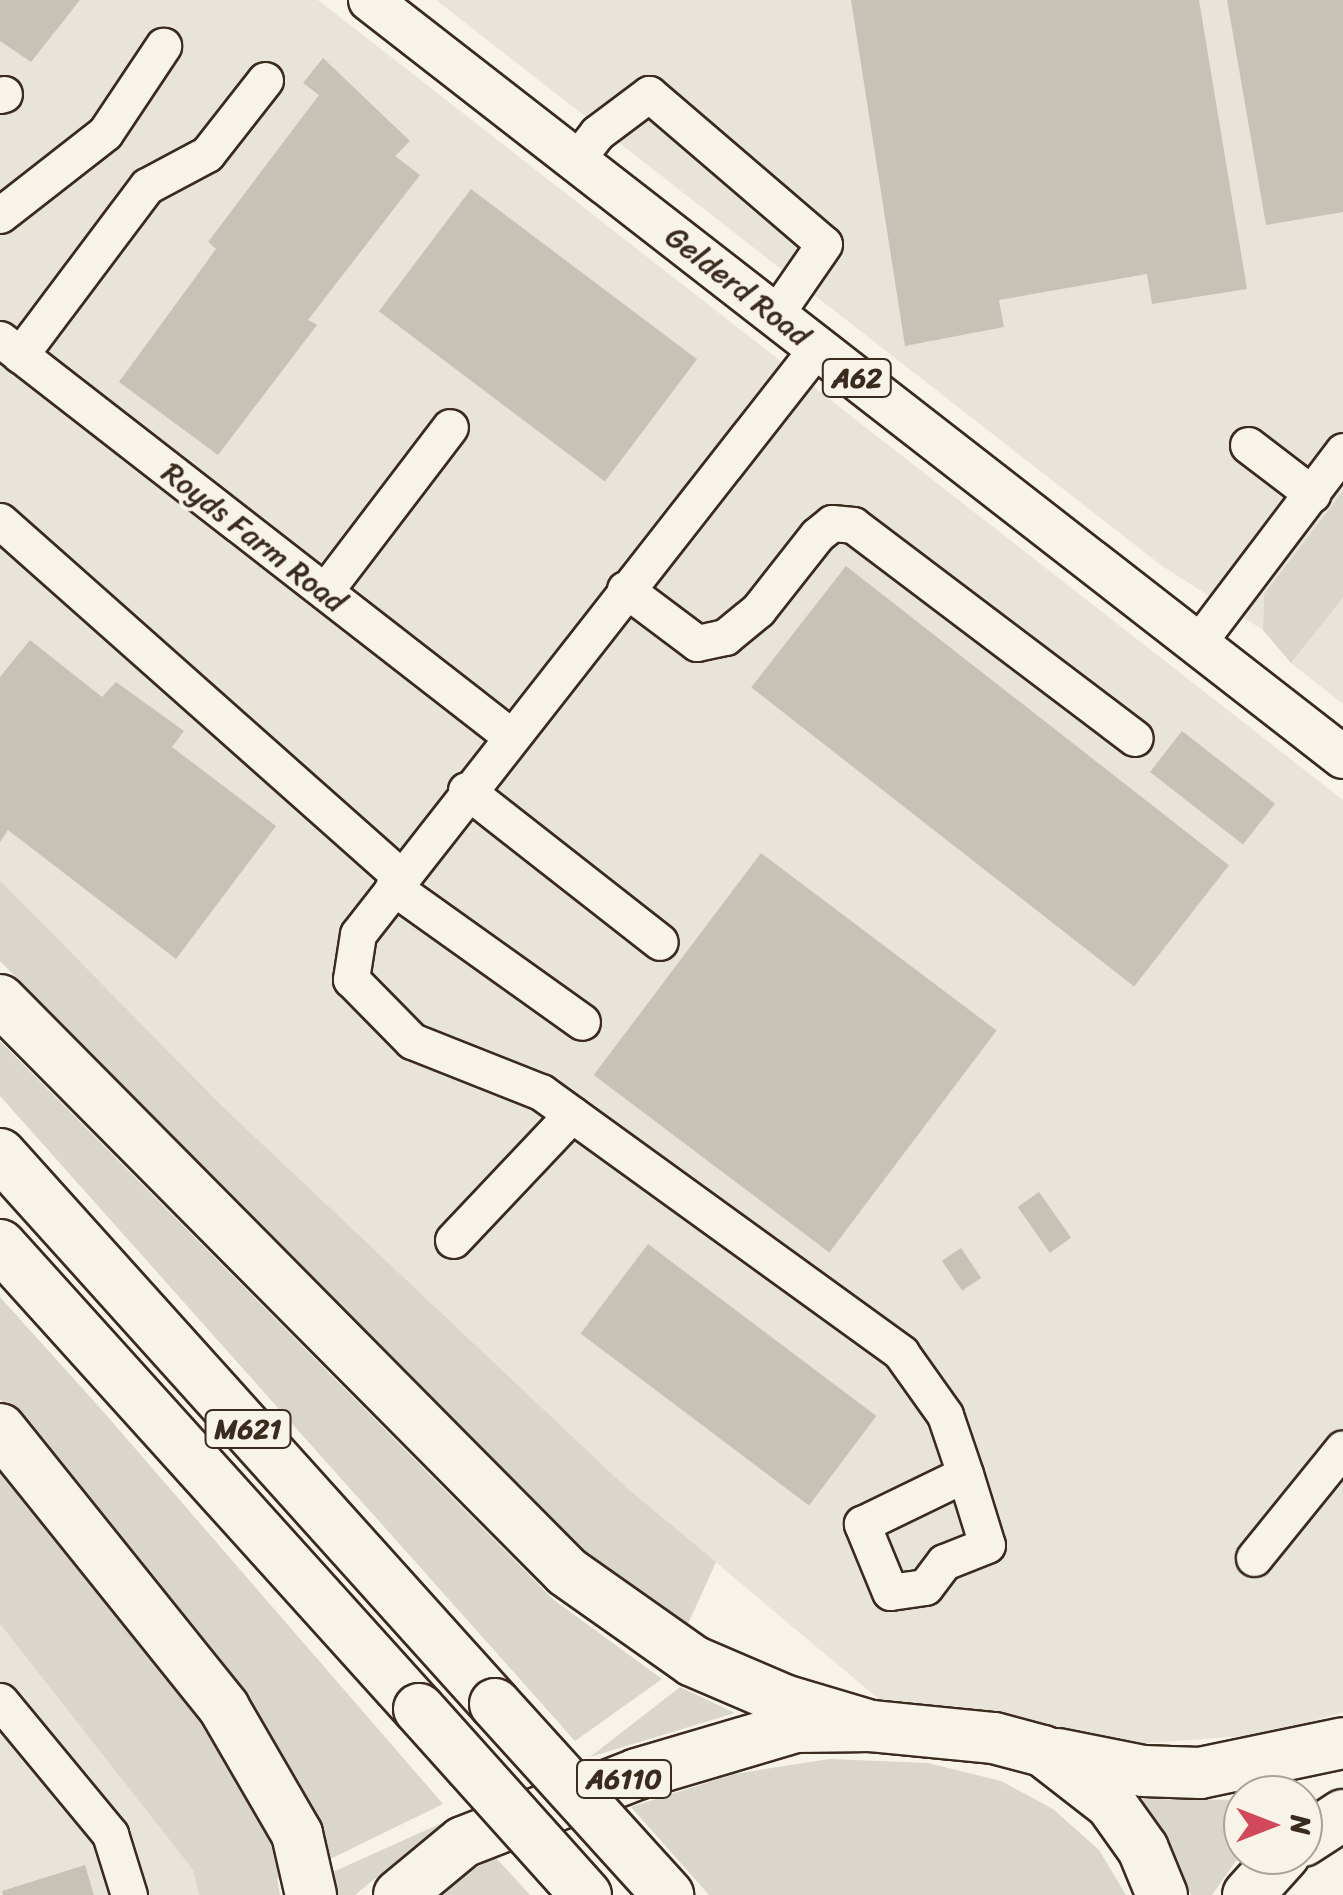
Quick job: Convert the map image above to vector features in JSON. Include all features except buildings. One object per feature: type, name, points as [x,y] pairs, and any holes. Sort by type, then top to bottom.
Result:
[{"type":"highway","points":[[0,1000],[567,1572],[693,1661],[784,1700],[871,1726]]},
{"type":"highway","name":"M621","points":[[0,1154],[668,1895]]},
{"type":"highway","name":"M621","points":[[0,1245],[586,1895]]},
{"type":"highway","points":[[0,1429],[224,1708],[297,1834],[310,1895]]},
{"type":"highway","name":"A6110","points":[[399,1895],[463,1842],[637,1774],[796,1727],[871,1726],[978,1736],[1142,1771],[1200,1773],[1343,1744]]},
{"type":"highway","points":[[1043,1751],[1111,1804],[1142,1850],[1162,1895]]},
{"type":"highway","points":[[1248,1895],[1266,1875]]},
{"type":"main road","name":"Gelderd Road","points":[[393,7],[576,160],[1343,757]]},
{"type":"street","points":[[0,215],[105,133],[162,46]]},
{"type":"street","points":[[10,347],[147,186],[207,154],[266,80]]},
{"type":"street","points":[[576,160],[597,134],[649,94],[824,244],[775,315]]},
{"type":"street","name":"Royds Farm Road","points":[[10,347],[508,734]]},
{"type":"street","points":[[817,348],[508,734],[358,934],[351,979],[412,1041],[541,1092],[901,1353],[945,1415],[964,1474]]},
{"type":"street","points":[[325,592],[450,427]]},
{"type":"street","points":[[1248,445],[1312,494]]},
{"type":"street","points":[[1197,644],[1343,451]]},
{"type":"street","points":[[0,521],[397,882],[582,1022]]},
{"type":"street","points":[[625,589],[697,643],[725,637],[758,610],[817,535],[832,523],[853,525],[1135,738]]},
{"type":"street","points":[[466,790],[660,942]]},
{"type":"street","points":[[452,1240],[572,1114]]},
{"type":"street","points":[[1254,1558],[1343,1448]]},
{"type":"street","points":[[0,1701],[110,1834],[129,1895]]},
{"type":"shaded area","points":[[0,0],[318,0],[1343,800],[1343,1712],[1270,1734],[1043,1751],[911,1726],[627,1488],[220,1104],[0,880]]},
{"type":"shaded area","points":[[436,0],[1343,0],[1343,491],[1264,594],[1263,630],[1162,566]]},
{"type":"shaded area","points":[[1343,491],[1343,598],[1291,663],[1263,630],[1264,594]]},
{"type":"shaded area","points":[[1343,598],[1343,704],[1291,663]]},
{"type":"shaded area","points":[[0,880],[220,1104],[627,1488],[716,1562],[687,1626],[631,1593],[567,1539],[0,961]]},
{"type":"shaded area","points":[[0,1041],[554,1600],[662,1679],[575,1741],[0,1096]]},
{"type":"shaded area","points":[[0,1297],[443,1804],[320,1864],[220,1674],[0,1399]]},
{"type":"shaded area","points":[[0,1467],[173,1677],[258,1797],[286,1871],[277,1879],[280,1895],[199,1895],[193,1870],[0,1624]]},
{"type":"shaded area","points":[[0,1624],[193,1870],[199,1895],[0,1895]]},
{"type":"shaded area","points":[[680,1687],[735,1713],[590,1757]]},
{"type":"shaded area","points":[[829,1759],[928,1763],[1001,1781],[1053,1809],[1099,1850],[1126,1895],[709,1895],[631,1807],[734,1774]]},
{"type":"shaded area","points":[[1132,1799],[1223,1800],[1223,1875],[1226,1875],[1212,1895],[1191,1895],[1174,1855]]},
{"type":"shaded area","points":[[444,1822],[355,1895],[326,1895],[324,1876]]},
{"type":"shaded area","points":[[495,1857],[530,1895],[438,1895],[458,1878]]}]
